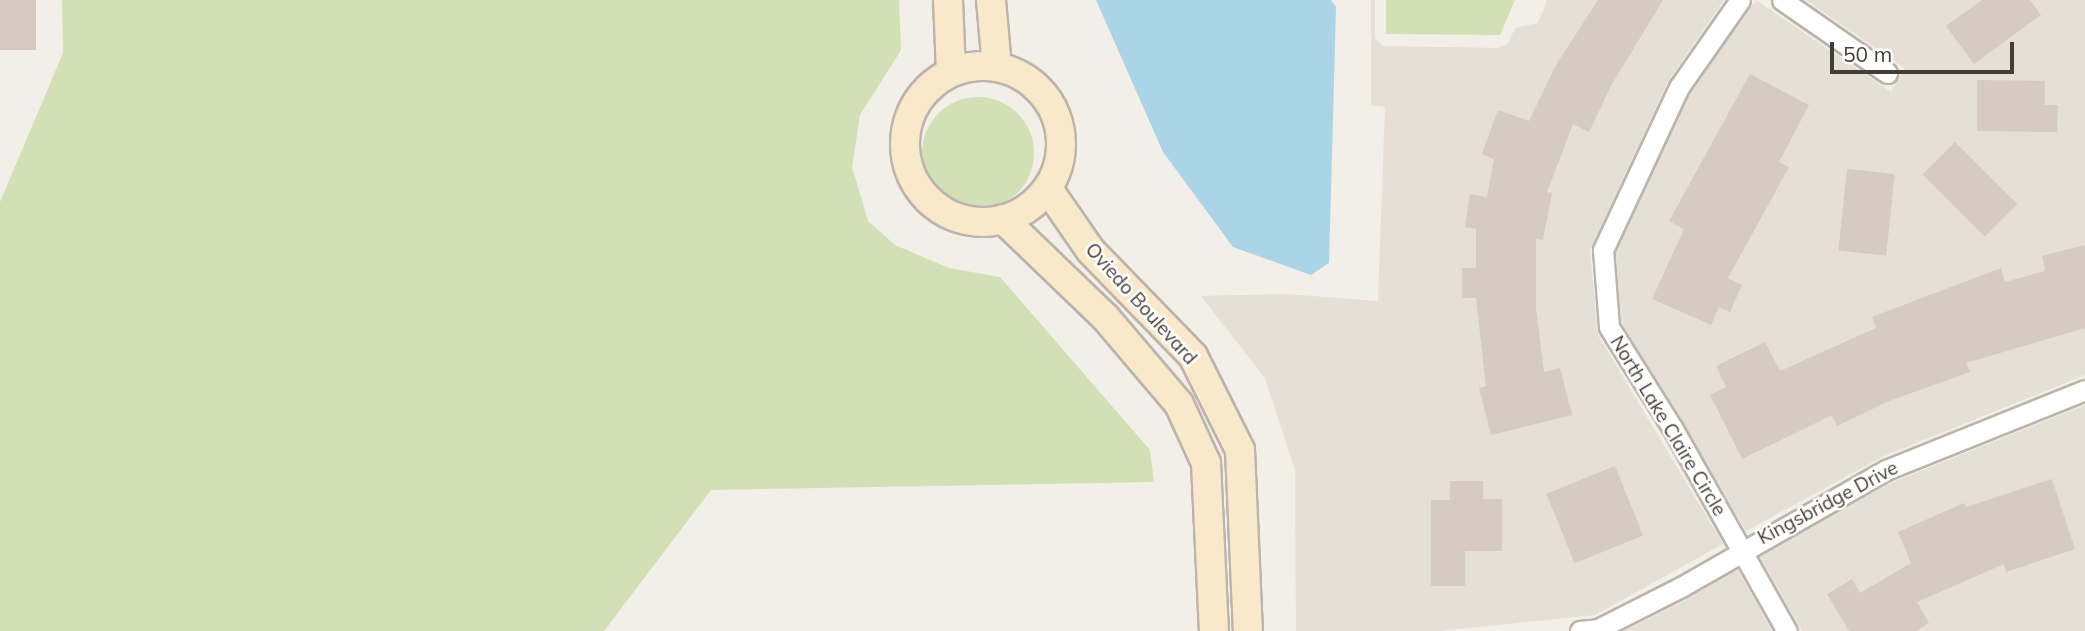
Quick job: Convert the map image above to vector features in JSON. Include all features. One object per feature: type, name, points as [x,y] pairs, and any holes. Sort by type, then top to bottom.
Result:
[{"type":"street","points":[[948,0],[951,72]]},
{"type":"street","points":[[991,0],[997,67]]},
{"type":"street","name":"North Lake Claire Circle","points":[[1740,0],[1679,87],[1603,250],[1608,327],[1787,631]]},
{"type":"street","points":[[1782,0],[1887,73]]},
{"type":"street","points":[[997,67],[1020,75],[1045,96],[1060,125],[1061,158],[1048,189],[1025,212],[1003,219],[960,220],[931,205],[911,178],[903,146],[909,114],[928,87],[951,72],[997,67]]},
{"type":"street","name":"Oviedo Boulevard","points":[[1048,189],[1091,251],[1193,356],[1240,450],[1248,631]]},
{"type":"street","name":"Oviedo Boulevard","points":[[1003,219],[1104,317],[1179,404],[1206,463],[1214,631]]},
{"type":"street","name":"Kingsbridge Drive","points":[[1580,631],[1598,629],[1622,617],[1886,470],[2085,390]]},
{"type":"shaded area","points":[[1371,0],[1375,0],[1375,38],[1382,46],[1499,48],[1508,44],[1515,28],[1538,23],[1547,0],[1724,0],[1668,81],[1590,251],[1598,335],[1723,544],[1595,615],[1440,631],[1296,631],[1295,470],[1265,378],[1201,296],[1286,294],[1378,301],[1385,107],[1371,105]]},
{"type":"shaded area","points":[[1756,0],[1891,92],[1904,68],[1806,0],[2085,0],[2085,375],[1882,457],[1746,531],[1621,322],[1615,253],[1689,95]]},
{"type":"shaded area","points":[[2085,405],[2085,631],[1802,631],[1759,555],[1891,483]]},
{"type":"shaded area","points":[[1737,569],[1772,631],[1624,631],[1686,600]]},
{"type":"green space","points":[[62,0],[899,0],[901,50],[860,115],[852,167],[868,221],[895,245],[949,268],[1000,277],[1150,450],[1154,482],[711,490],[604,631],[0,631],[0,202],[63,53]]},
{"type":"green space","points":[[1386,0],[1515,0],[1500,35],[1386,34]]},
{"type":"green space","points":[[978,97],[999,101],[1018,113],[1030,132],[1034,153],[1030,174],[1018,193],[999,205],[978,209],[957,205],[938,193],[926,174],[922,153],[926,132],[938,113],[957,101]]},
{"type":"water","points":[[1096,0],[1331,0],[1336,7],[1329,263],[1311,275],[1233,247],[1163,152]]},
{"type":"building","points":[[0,0],[36,0],[36,50],[0,50]]},
{"type":"building","points":[[1598,0],[1663,0],[1612,84],[1589,132],[1573,124],[1547,192],[1552,193],[1543,240],[1536,239],[1536,308],[1544,372],[1560,368],[1572,415],[1491,435],[1479,388],[1486,386],[1476,298],[1462,298],[1462,268],[1476,268],[1476,229],[1465,227],[1470,194],[1487,197],[1494,159],[1482,154],[1498,110],[1529,121],[1556,65]]},
{"type":"building","points":[[1982,0],[2030,0],[2041,15],[1974,64],[1946,26]]},
{"type":"building","points":[[1750,74],[1809,105],[1779,162],[1789,167],[1728,278],[1742,285],[1730,312],[1719,307],[1711,325],[1652,299],[1684,229],[1669,221]]},
{"type":"building","points":[[1977,80],[2045,81],[2045,105],[2058,105],[2057,132],[1977,131]]},
{"type":"building","points":[[1955,142],[2017,204],[1985,237],[1922,175]]},
{"type":"building","points":[[1847,169],[1895,174],[1886,256],[1838,251]]},
{"type":"building","points":[[2085,245],[2085,328],[1966,363],[1970,372],[1889,401],[1837,426],[1832,415],[1742,459],[1710,395],[1726,387],[1716,366],[1765,342],[1780,371],[1876,328],[1872,317],[2001,268],[2005,282],[2045,271],[2042,256]]},
{"type":"building","points":[[1615,466],[1643,536],[1574,563],[1546,494]]},
{"type":"building","points":[[2052,479],[2075,549],[2006,572],[2004,564],[1917,602],[1929,623],[1916,631],[1849,631],[1827,594],[1852,579],[1860,593],[1911,563],[1898,532],[1964,503],[1966,507]]},
{"type":"building","points":[[1450,481],[1483,481],[1483,499],[1502,499],[1502,551],[1465,551],[1465,586],[1431,586],[1431,500],[1450,500]]}]
